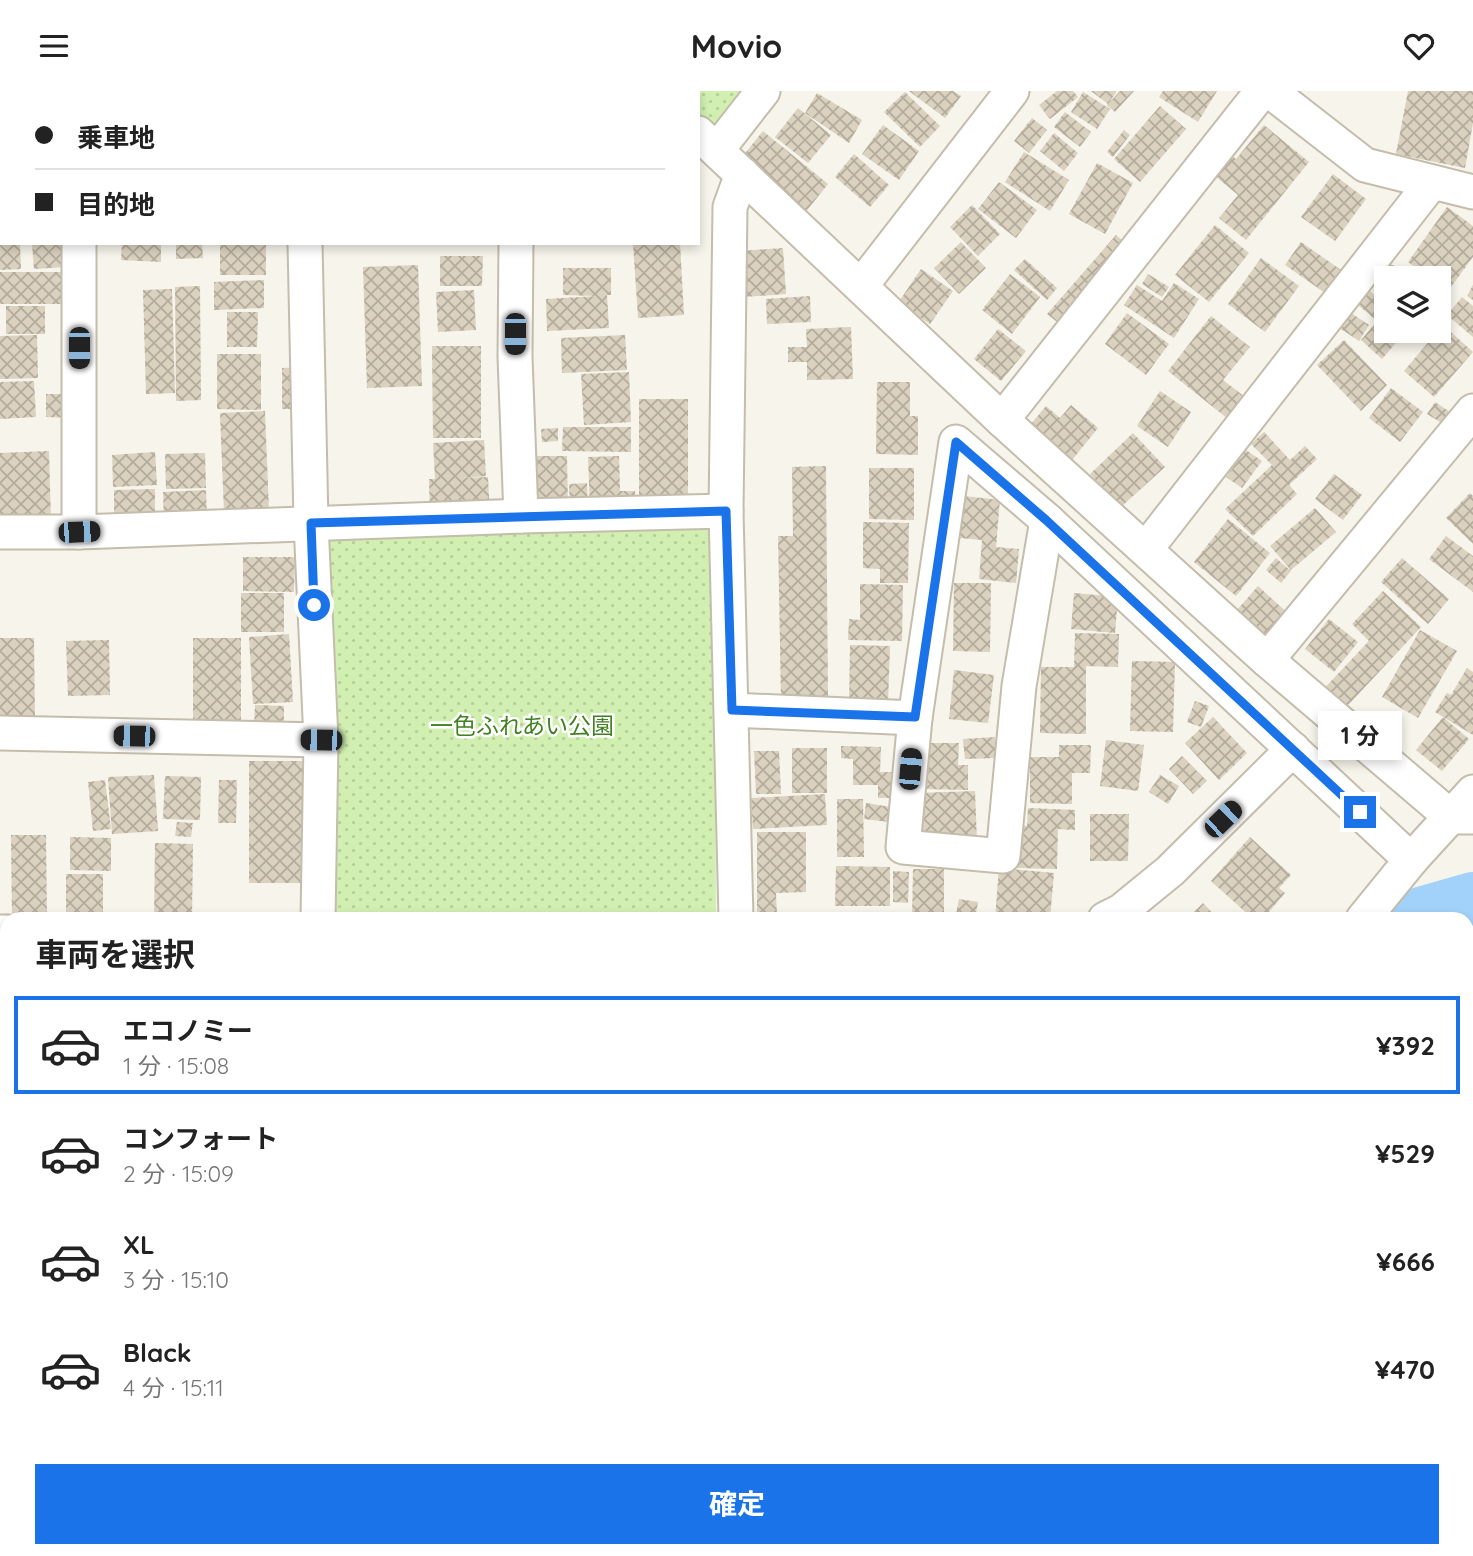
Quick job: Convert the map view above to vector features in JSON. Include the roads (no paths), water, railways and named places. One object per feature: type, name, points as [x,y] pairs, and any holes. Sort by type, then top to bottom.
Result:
[{"type":"street","points":[[762,91],[708,141],[1002,420],[1267,660],[1462,817]]},
{"type":"street","points":[[861,286],[1012,91]]},
{"type":"street","points":[[1002,420],[1262,91]]},
{"type":"street","points":[[1270,91],[1365,165],[1473,192]]},
{"type":"street","points":[[736,912],[726,511],[730,207],[742,174]]},
{"type":"street","points":[[1146,549],[1433,182]]},
{"type":"street","points":[[79,245],[79,532]]},
{"type":"street","points":[[305,245],[311,523],[321,740],[318,912]]},
{"type":"street","points":[[516,245],[515,357],[521,516]]},
{"type":"street","points":[[1267,660],[1473,411]]},
{"type":"street","points":[[1046,520],[1019,687],[1003,856],[903,847],[915,717],[956,442],[1046,520],[1411,860]]},
{"type":"street","points":[[0,532],[79,532],[726,511]]},
{"type":"street","points":[[732,710],[915,717]]},
{"type":"street","points":[[0,733],[321,740]]},
{"type":"street","points":[[1119,912],[1170,871],[1293,749]]},
{"type":"street","points":[[1369,912],[1411,860],[1462,817],[1473,792]]},
{"type":"waterway","points":[[1428,912],[1473,899]]},
{"type":"park label","name":"一色ふれあい公園","points":[[522,726]]}]
